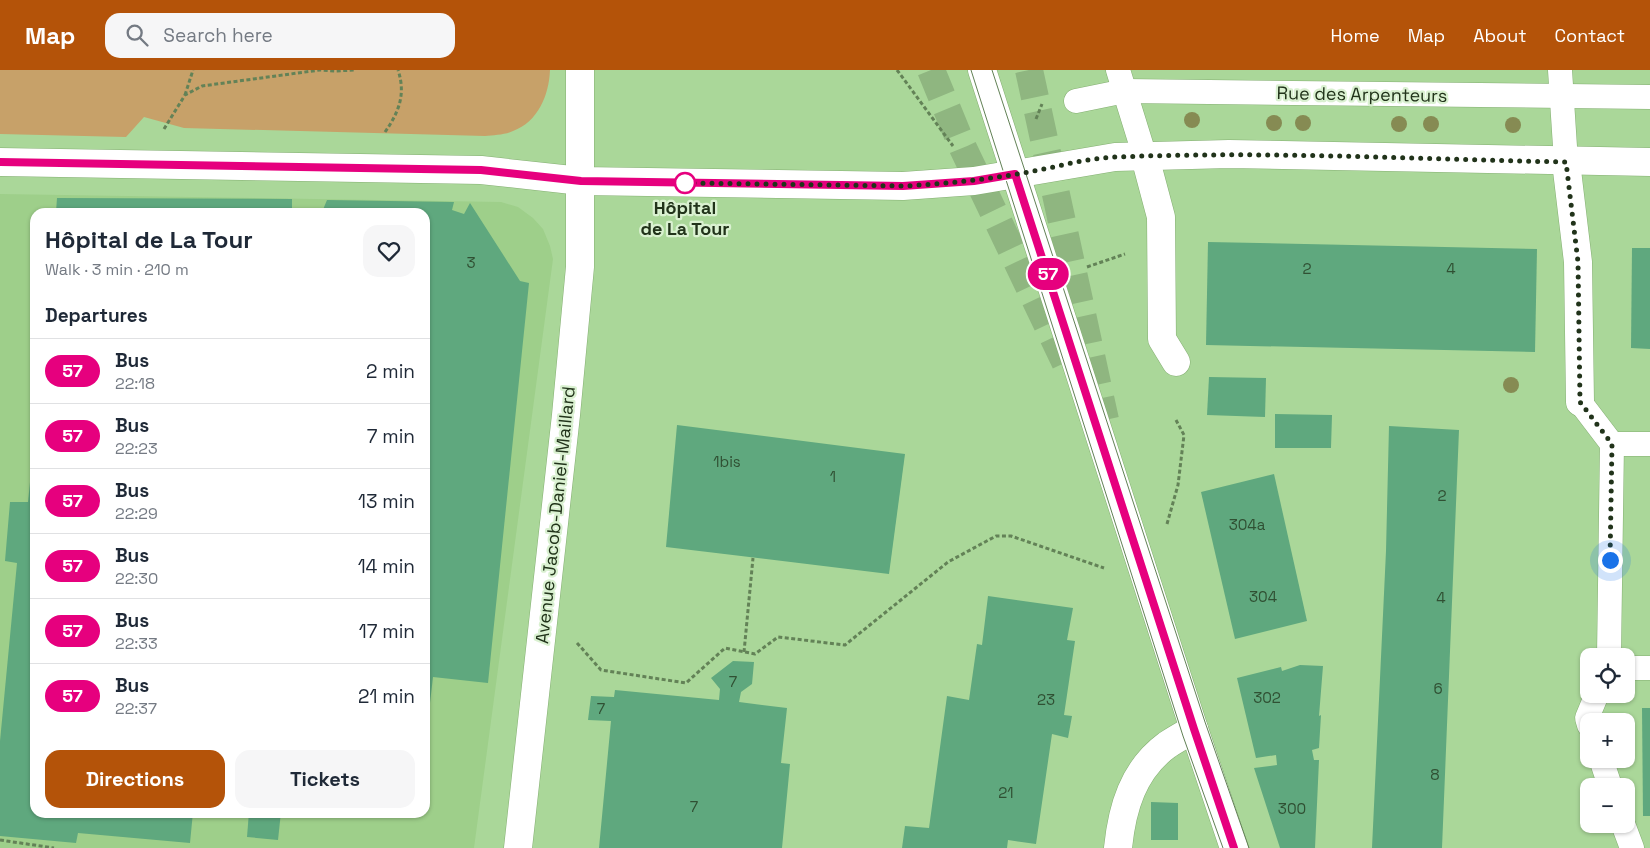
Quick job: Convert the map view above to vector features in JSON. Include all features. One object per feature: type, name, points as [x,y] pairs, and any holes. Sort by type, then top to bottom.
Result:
[{"type":"street","name":"Avenue Jacob-Daniel-Maillard","points":[[518,848],[575,329],[580,267],[580,70]]},
{"type":"street","points":[[982,70],[1234,848]]},
{"type":"street","points":[[1560,70],[1566,162],[1578,262],[1580,402],[1612,444],[1609,648]]},
{"type":"street","points":[[1122,81],[1161,217],[1162,339],[1176,362]]},
{"type":"street","name":"Rue des Arpenteurs","points":[[1076,101],[1122,81],[1563,97],[1650,97]]},
{"type":"street","points":[[0,162],[481,170],[581,181],[903,186],[974,181],[1115,157],[1230,154],[1566,162],[1650,162]]},
{"type":"street","points":[[1612,444],[1650,444]]},
{"type":"street","points":[[1635,668],[1650,668]]},
{"type":"street","points":[[1118,848],[1122,819],[1132,786],[1141,770],[1167,745],[1194,729]]},
{"type":"path","points":[[160,135],[185,96],[193,70]]},
{"type":"path","points":[[185,96],[202,86],[319,70],[354,70]]},
{"type":"path","points":[[381,139],[401,102],[401,79],[398,70]]},
{"type":"path","points":[[897,70],[947,136],[974,181]]},
{"type":"path","points":[[1166,525],[1178,485],[1184,435],[1176,420]]},
{"type":"path","points":[[571,636],[601,670],[686,682],[725,648],[755,654],[778,637],[845,645],[948,562],[996,536],[1011,536],[1110,570]]},
{"type":"path","points":[[744,652],[753,558]]},
{"type":"path","points":[[0,840],[54,848]]},
{"type":"shaded area","points":[[0,70],[550,70],[544,98],[535,114],[522,127],[503,134],[485,136],[184,128],[144,117],[126,137],[0,134]]},
{"type":"shaded area","points":[[0,194],[501,202],[518,207],[533,218],[543,229],[553,259],[474,848],[0,848]]},
{"type":"building","points":[[57,198],[292,199],[292,208],[56,208]]},
{"type":"building","points":[[327,200],[454,202],[452,210],[464,214],[470,203],[520,281],[529,283],[488,683],[433,677],[430,703],[430,208],[324,208]]},
{"type":"building","points":[[1208,242],[1537,249],[1535,352],[1206,345]]},
{"type":"building","points":[[1632,248],[1650,248],[1650,349],[1631,348]]},
{"type":"building","points":[[1209,377],[1266,378],[1265,417],[1207,415]]},
{"type":"building","points":[[1275,414],[1332,415],[1331,448],[1275,448]]},
{"type":"building","points":[[677,425],[905,454],[889,574],[666,547]]},
{"type":"building","points":[[1389,426],[1459,430],[1442,848],[1372,848],[1386,551]]},
{"type":"building","points":[[1274,474],[1307,621],[1235,639],[1201,492]]},
{"type":"building","points":[[30,482],[30,818],[192,818],[190,843],[78,833],[76,843],[0,836],[0,741],[17,563],[5,561],[10,502],[28,502]]},
{"type":"building","points":[[988,596],[1073,608],[1067,640],[1075,641],[1064,715],[1072,716],[1068,738],[1052,734],[1036,844],[1008,840],[1007,848],[902,848],[905,826],[929,828],[947,696],[969,700],[977,644],[982,645]]},
{"type":"building","points":[[733,661],[754,662],[752,684],[741,692],[739,702],[787,708],[781,763],[790,764],[782,848],[599,848],[611,721],[588,720],[591,696],[614,697],[615,690],[719,700],[720,689],[711,678]]},
{"type":"building","points":[[1300,665],[1323,666],[1319,716],[1321,715],[1319,748],[1312,750],[1314,760],[1319,760],[1315,848],[1280,848],[1254,768],[1277,765],[1276,755],[1256,758],[1237,678],[1281,667],[1282,671]]},
{"type":"building","points":[[1642,708],[1650,708],[1650,816],[1643,816]]},
{"type":"building","points":[[1151,802],[1178,803],[1178,840],[1151,840]]},
{"type":"building","points":[[249,818],[280,818],[278,840],[247,837]]},
{"type":"tunnel","points":[[931,70],[963,148],[1070,372]]},
{"type":"tunnel","points":[[1029,70],[1105,420]]},
{"type":"tram line","points":[[971,70],[1183,736],[1223,848]]},
{"type":"tram line","points":[[992,70],[1205,722],[1249,848]]},
{"type":"bus line","name":"57","points":[[0,162],[481,170],[581,181],[903,186],[939,185],[1015,174],[1216,799],[1234,848]]},
{"type":"place","name":"Hôpital de La Tour","points":[[685,183]]},
{"type":"route","points":[[685,183],[939,185],[1004,177],[1115,157],[1230,154],[1566,162],[1578,262],[1580,402],[1612,444],[1610,560]]}]
